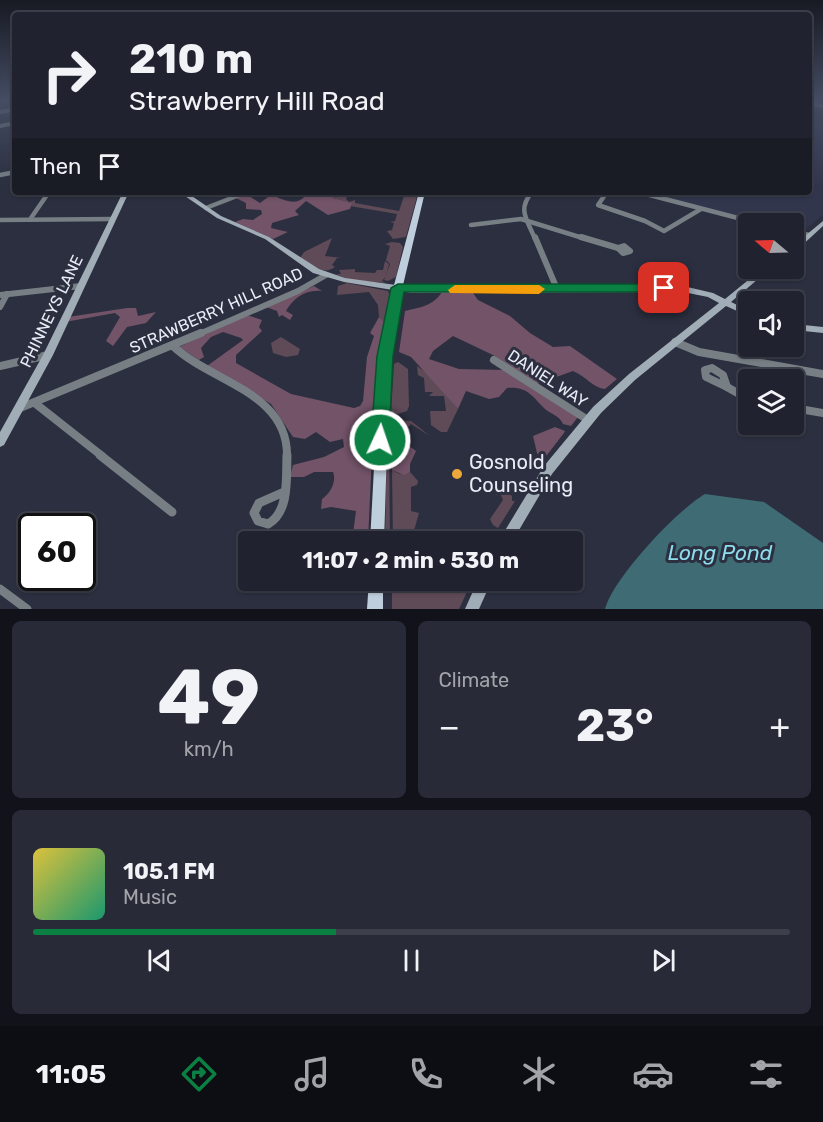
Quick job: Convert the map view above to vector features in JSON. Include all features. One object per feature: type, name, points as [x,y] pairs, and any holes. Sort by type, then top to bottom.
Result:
[{"type":"main road","name":"PHINNEYS LANE","points":[[0,442],[48,355],[124,195]]},
{"type":"main road","points":[[186,195],[206,208],[267,238],[326,275]]},
{"type":"main road","points":[[377,531],[382,386],[389,328],[421,195]]},
{"type":"main road","points":[[804,239],[823,223]]},
{"type":"main road","name":"STRAWBERRY HILL ROAD","points":[[326,275],[398,288],[683,289],[704,293],[738,308]]},
{"type":"main road","points":[[511,531],[544,476],[588,420],[619,388],[754,279]]},
{"type":"main road","points":[[804,328],[823,330]]},
{"type":"main road","points":[[375,609],[376,591]]},
{"type":"main road","points":[[472,609],[480,591]]},
{"type":"street","points":[[31,218],[47,195]]},
{"type":"street","points":[[206,208],[239,195]]},
{"type":"street","points":[[530,195],[522,205],[557,289]]},
{"type":"street","points":[[605,195],[598,205],[645,221],[664,231],[701,209]]},
{"type":"street","points":[[649,195],[738,218]]},
{"type":"street","points":[[0,220],[112,219]]},
{"type":"street","points":[[471,225],[527,221],[618,248]]},
{"type":"street","points":[[804,234],[809,235]]},
{"type":"street","name":"STRAWBERRY HILL ROAD","points":[[20,408],[36,404],[172,346],[298,291],[326,275]]},
{"type":"street","points":[[0,307],[3,294],[81,286]]},
{"type":"street","points":[[675,342],[699,352],[823,374]]},
{"type":"street","points":[[172,346],[198,365],[263,402],[276,415],[287,444],[284,492]]},
{"type":"street","points":[[0,366],[48,355]]},
{"type":"street","name":"DANIEL WAY","points":[[494,360],[588,420]]},
{"type":"street","points":[[727,387],[738,393]]},
{"type":"street","points":[[36,404],[172,512]]},
{"type":"street","points":[[804,410],[823,413]]},
{"type":"street","points":[[0,589],[27,609]]},
{"type":"shaded area","points":[[812,129],[823,129],[823,215],[804,230],[804,213],[738,213],[738,216],[657,195],[812,195]]},
{"type":"shaded area","points":[[248,195],[260,203],[268,197],[265,195],[295,202],[305,196],[302,195],[334,195],[333,198],[352,203],[350,209],[328,215],[306,201],[295,211],[299,215],[272,223],[271,228],[288,232],[273,239],[235,222],[243,219],[253,220],[262,214],[261,210],[246,209],[246,203],[236,198]]},
{"type":"shaded area","points":[[334,195],[348,195],[346,199],[349,202],[355,200],[355,203],[399,211],[404,195],[417,195],[406,237],[393,239],[387,231],[392,230],[394,223],[390,222],[395,221],[397,214],[350,206],[351,203],[333,198]]},
{"type":"shaded area","points":[[332,238],[325,256],[342,258],[337,258],[332,265],[335,267],[322,270],[300,258],[304,252]]},
{"type":"shaded area","points":[[400,243],[403,247],[396,277],[388,281],[384,280],[390,264],[386,260],[390,246],[385,244]]},
{"type":"shaded area","points":[[385,261],[389,264],[382,281],[386,283],[349,280],[336,274],[341,274],[339,270],[355,269],[355,272],[375,273],[377,270],[383,270]]},
{"type":"shaded area","points":[[347,283],[388,291],[390,297],[385,322],[379,317],[378,305],[369,292],[337,295],[338,286]]},
{"type":"shaded area","points":[[314,286],[322,291],[311,291],[296,298],[286,311],[293,315],[290,320],[282,315],[279,317],[277,311],[266,307]]},
{"type":"shaded area","points":[[442,292],[473,293],[478,300],[510,316],[530,333],[553,347],[570,346],[617,379],[605,389],[597,387],[573,371],[537,384],[495,356],[453,336],[433,351],[429,359],[459,369],[507,370],[578,417],[571,426],[563,424],[529,393],[514,388],[507,388],[499,397],[489,399],[466,391],[458,409],[411,357],[399,352],[405,311],[431,303]]},
{"type":"shaded area","points":[[136,308],[138,316],[156,312],[146,323],[127,327],[113,346],[106,341],[120,317],[115,313],[65,322],[68,317]]},
{"type":"shaded area","points":[[247,315],[262,320],[259,327],[262,331],[236,355],[236,363],[291,394],[354,408],[360,406],[363,401],[367,357],[374,336],[370,333],[379,317],[385,322],[375,390],[368,531],[353,531],[356,511],[331,507],[321,509],[322,499],[330,491],[333,483],[333,472],[314,472],[304,477],[290,477],[293,465],[324,457],[344,447],[343,439],[330,442],[316,432],[305,439],[293,437],[271,404],[207,366],[243,340],[241,338],[223,332],[211,337],[201,348],[204,357],[199,360],[179,347]]},
{"type":"shaded area","points":[[281,337],[300,349],[298,355],[286,357],[273,353],[271,343]]},
{"type":"shaded area","points":[[398,362],[408,369],[409,406],[407,411],[398,414],[391,412],[394,364]]},
{"type":"shaded area","points":[[417,366],[429,375],[458,409],[447,432],[441,432],[431,425],[430,411],[446,411],[444,396],[429,396],[433,392],[425,392],[424,378],[418,375]]},
{"type":"shaded area","points":[[395,420],[411,421],[430,436],[411,424],[399,438],[404,442],[396,441],[396,446],[392,447],[392,423]]},
{"type":"shaded area","points":[[389,425],[390,531],[385,531]]},
{"type":"shaded area","points":[[555,427],[565,431],[547,455],[541,458],[537,453],[533,436]]},
{"type":"shaded area","points":[[404,442],[416,451],[410,464],[410,472],[404,475],[392,470],[392,447]]},
{"type":"shaded area","points":[[392,470],[400,474],[410,472],[418,481],[417,485],[411,487],[411,511],[419,513],[414,531],[393,531]]},
{"type":"shaded area","points":[[492,481],[512,496],[512,501],[515,501],[498,528],[490,519],[503,500],[500,493],[497,495],[487,487],[492,487]]},
{"type":"shaded area","points":[[392,591],[467,591],[459,609],[392,609]]},
{"type":"water","name":"Long Pond","points":[[705,494],[764,502],[823,543],[823,609],[605,609],[610,596],[633,563],[663,529]]},
{"type":"slow traffic","points":[[455,290],[539,289]]},
{"type":"place","name":"Gosnold Counseling","points":[[457,474]]},
{"type":"route","points":[[380,440],[385,356],[398,288],[408,290],[664,288]]}]
